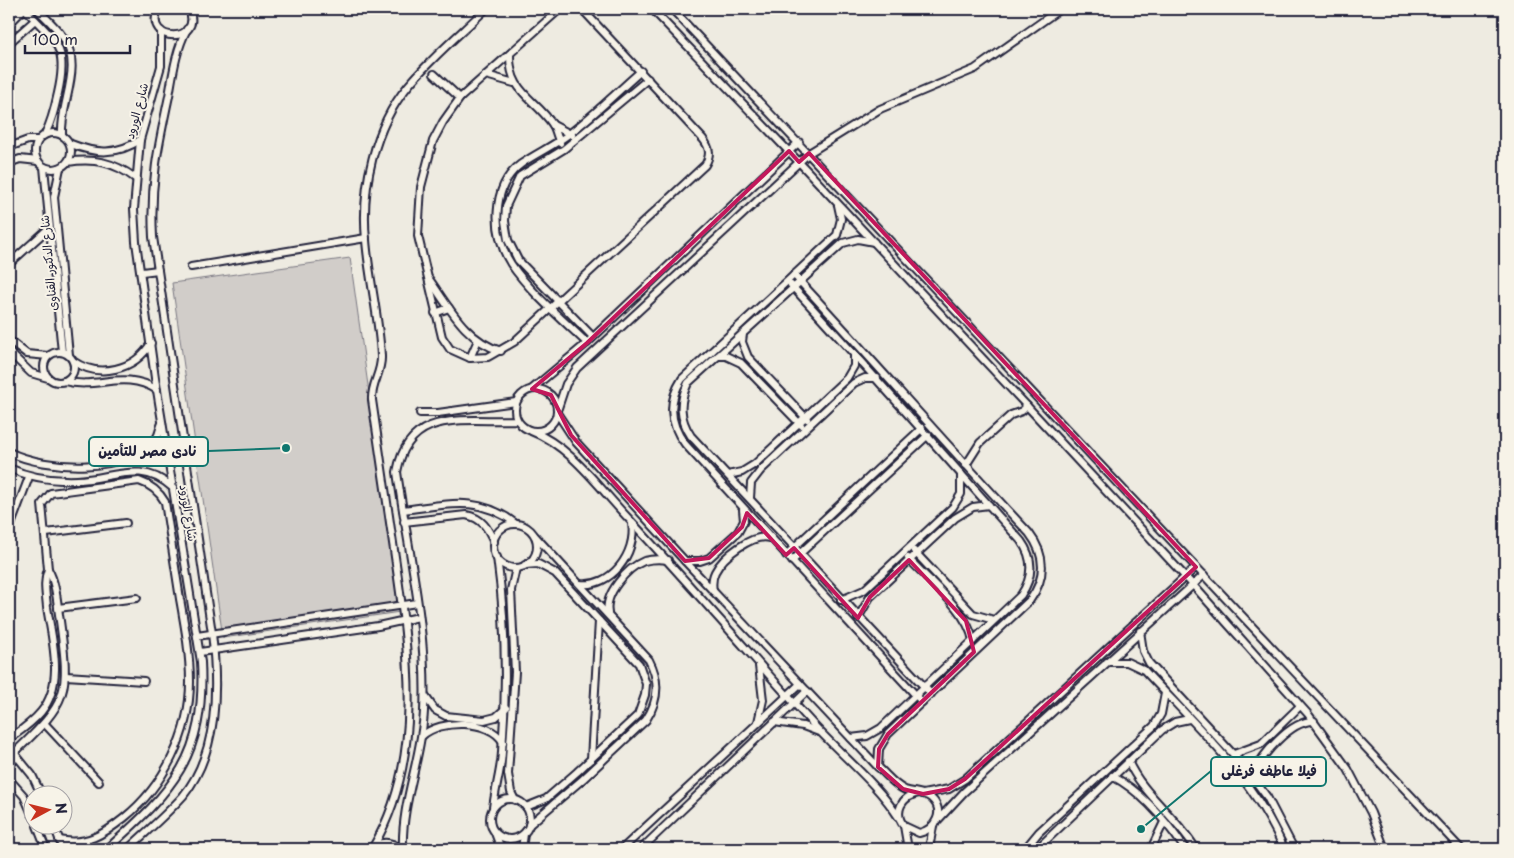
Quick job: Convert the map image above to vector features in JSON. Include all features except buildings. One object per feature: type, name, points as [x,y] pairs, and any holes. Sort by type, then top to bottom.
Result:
[{"type":"street","points":[[9,24],[25,9],[56,43],[62,55],[64,68],[53,117],[45,134]]},
{"type":"street","points":[[37,9],[63,37],[72,60],[72,71],[62,118],[62,134],[72,150],[68,162]]},
{"type":"street","points":[[151,9],[157,12]]},
{"type":"street","points":[[371,848],[389,814],[406,739],[409,678],[404,620],[372,400],[372,389],[380,368],[381,355],[366,238],[366,194],[378,140],[388,118],[408,86],[486,9]]},
{"type":"street","points":[[560,9],[460,98],[433,141],[420,187],[418,236],[442,337],[450,348],[470,358],[488,357],[501,351],[558,302],[706,165],[709,159],[707,145],[582,9]]},
{"type":"street","points":[[652,9],[789,151],[1027,406],[1193,585],[1314,721],[1334,747],[1361,792],[1385,849]]},
{"type":"street","points":[[672,9],[799,142],[1461,849]]},
{"type":"street","points":[[531,431],[548,428],[558,411],[566,384],[577,368],[808,153],[880,109],[975,69],[1060,9]]},
{"type":"street","name":"شارع الورود","points":[[128,849],[184,795],[203,760],[209,740],[214,704],[214,650],[212,634],[158,270],[151,204],[153,171],[177,54],[191,22],[191,10]]},
{"type":"street","name":"شارع الورود","points":[[107,849],[148,813],[166,793],[181,769],[193,744],[200,717],[203,690],[200,652],[157,390],[142,272],[136,242],[135,178],[140,140],[161,66],[161,31],[157,24],[157,12]]},
{"type":"street","points":[[9,43],[35,20]]},
{"type":"street","points":[[42,27],[49,21]]},
{"type":"street","points":[[161,31],[172,36],[181,34],[187,29]]},
{"type":"street","points":[[510,54],[510,70],[514,83],[553,126],[564,149]]},
{"type":"street","points":[[587,343],[551,308],[511,264],[500,243],[497,221],[503,188],[513,172],[521,164],[570,134],[641,71]]},
{"type":"street","points":[[434,74],[460,98]]},
{"type":"street","points":[[486,75],[514,83]]},
{"type":"street","points":[[593,337],[518,260],[508,240],[505,221],[510,193],[520,176],[576,140],[648,79]]},
{"type":"street","points":[[553,126],[570,134],[576,140]]},
{"type":"street","points":[[62,134],[51,132],[38,140],[35,150],[38,161],[44,167],[60,168],[68,162],[97,160],[112,164],[135,178]]},
{"type":"street","points":[[9,147],[28,140],[38,140]]},
{"type":"street","points":[[70,144],[99,152],[114,152],[140,140]]},
{"type":"street","points":[[799,142],[587,343],[532,389],[523,393],[516,402],[515,411],[517,420],[523,427],[549,439],[565,452],[668,560],[821,733],[886,801],[904,826],[908,849]]},
{"type":"street","points":[[9,163],[20,159],[38,161]]},
{"type":"street","name":"شارع الدكتور القناوى","points":[[44,167],[47,182],[49,228],[62,352]]},
{"type":"street","name":"شارع الدكتور القناوى","points":[[60,168],[54,197],[71,358]]},
{"type":"street","points":[[838,203],[841,219],[837,235],[682,379],[673,397],[672,417],[679,436],[770,538],[922,702]]},
{"type":"street","points":[[9,264],[49,228]]},
{"type":"street","points":[[191,267],[366,238]]},
{"type":"street","points":[[874,242],[858,239],[843,243],[688,383],[682,400],[682,419],[691,436],[930,694]]},
{"type":"street","points":[[142,272],[158,270]]},
{"type":"street","points":[[794,275],[872,358],[933,430],[1029,533],[1040,551],[1042,572],[1039,586],[1030,600],[882,741],[877,758],[878,767]]},
{"type":"street","points":[[429,278],[449,308],[478,340],[489,348],[501,351]]},
{"type":"street","points":[[787,281],[878,378],[926,437],[1027,549],[1031,568],[1028,582],[1021,595],[924,687],[875,733],[851,738]]},
{"type":"street","points":[[435,313],[449,308]]},
{"type":"street","points":[[743,334],[744,350],[748,357],[811,424]]},
{"type":"street","points":[[9,340],[27,354],[48,356]]},
{"type":"street","points":[[470,358],[478,340]]},
{"type":"street","points":[[48,378],[43,367],[48,356],[54,352],[62,352],[94,370],[122,368],[139,359],[151,344]]},
{"type":"street","points":[[9,352],[30,372],[56,382],[86,384],[130,379],[144,383],[157,390]]},
{"type":"street","points":[[728,475],[748,469],[847,378],[854,366],[854,353]]},
{"type":"street","points":[[718,356],[726,356],[742,363],[805,429]]},
{"type":"street","points":[[64,382],[74,371],[71,358]]},
{"type":"street","points":[[750,498],[755,477],[854,383],[865,378],[878,378]]},
{"type":"street","points":[[532,389],[547,392],[554,398],[558,411],[576,442],[684,561],[878,767],[896,784],[921,794],[935,803],[938,812],[929,849]]},
{"type":"street","points":[[420,413],[438,413],[516,402]]},
{"type":"street","points":[[966,465],[980,443],[1011,415],[1027,406]]},
{"type":"street","points":[[371,848],[389,843],[402,849],[403,817],[422,736],[424,695],[419,617],[397,472],[399,463],[407,446],[420,431],[434,423],[486,419],[517,420]]},
{"type":"street","points":[[9,452],[55,466],[76,467],[130,459],[145,450],[157,437],[162,422]]},
{"type":"street","points":[[786,555],[927,423]]},
{"type":"street","points":[[792,561],[933,430]]},
{"type":"street","points":[[9,468],[29,477],[78,480],[132,472],[148,473],[163,479],[173,488]]},
{"type":"street","points":[[841,600],[864,590],[958,501],[962,487],[961,474]]},
{"type":"street","points":[[9,530],[29,477]]},
{"type":"street","points":[[9,768],[15,761],[15,753],[45,724],[59,702],[66,676],[58,608],[52,577],[48,569],[42,504],[51,493],[139,481],[147,484],[160,494],[165,502],[188,650],[190,682],[186,718],[180,739],[167,766],[146,797],[118,822],[93,838],[70,842],[59,840]]},
{"type":"street","points":[[403,510],[463,503],[475,504],[497,511],[516,524],[526,526],[649,660],[657,680],[655,701],[646,720],[529,825],[524,834],[522,849]]},
{"type":"street","points":[[858,618],[870,597],[960,514],[980,505],[991,507],[1001,503]]},
{"type":"street","points":[[684,561],[700,561],[709,558],[738,532],[744,521],[743,508]]},
{"type":"street","points":[[404,522],[466,515],[474,516],[487,526],[494,542],[505,640],[506,708],[503,742],[490,818],[501,849]]},
{"type":"street","points":[[46,533],[126,523]]},
{"type":"street","points":[[580,584],[590,584],[605,579],[628,556],[633,544],[632,523]]},
{"type":"street","points":[[494,542],[502,528],[516,524]]},
{"type":"street","points":[[525,565],[536,553],[535,536]]},
{"type":"street","points":[[713,592],[713,578],[719,566],[752,538],[770,538]]},
{"type":"street","points":[[910,547],[973,614],[994,620]]},
{"type":"street","points":[[903,554],[962,615],[970,627],[972,641]]},
{"type":"street","points":[[497,557],[505,565],[516,568],[538,564],[550,569],[639,664],[643,674],[645,695],[638,715],[591,760],[546,799],[526,807]]},
{"type":"street","points":[[608,615],[607,601],[609,594],[637,565],[649,560],[668,560]]},
{"type":"street","points":[[900,820],[902,801],[912,794],[949,789],[965,779],[1196,566]]},
{"type":"street","points":[[516,568],[511,590],[515,645],[515,696],[508,774],[511,792],[515,800],[526,807],[530,816],[529,825]]},
{"type":"street","points":[[9,739],[34,720],[50,698],[56,671],[45,591],[45,577],[48,569]]},
{"type":"street","points":[[904,826],[919,833],[934,824],[964,792],[1204,575]]},
{"type":"street","points":[[1028,582],[1039,586]]},
{"type":"street","points":[[58,608],[137,598]]},
{"type":"street","points":[[197,636],[417,602]]},
{"type":"street","points":[[200,652],[378,626],[419,617]]},
{"type":"street","points":[[591,760],[599,621]]},
{"type":"street","points":[[1140,632],[1143,651],[1149,663],[1253,776],[1280,818],[1294,849]]},
{"type":"street","points":[[52,646],[63,644]]},
{"type":"street","points":[[1107,662],[1127,662],[1138,666],[1189,719],[1248,785],[1267,814],[1284,849]]},
{"type":"street","points":[[757,724],[763,700],[762,675],[758,663]]},
{"type":"street","points":[[66,676],[144,681]]},
{"type":"street","points":[[622,849],[800,684]]},
{"type":"street","points":[[641,849],[807,691]]},
{"type":"street","points":[[1025,849],[1042,828],[1154,726],[1164,707],[1165,694]]},
{"type":"street","points":[[424,695],[435,710],[446,716],[484,720],[496,717],[506,708]]},
{"type":"street","points":[[1234,754],[1261,744],[1300,706]]},
{"type":"street","points":[[1036,849],[1162,730],[1175,722],[1189,719]]},
{"type":"street","points":[[1253,776],[1265,753],[1299,724],[1314,721]]},
{"type":"street","points":[[774,722],[803,726],[821,733]]},
{"type":"street","points":[[45,724],[99,782]]},
{"type":"street","points":[[422,736],[439,725],[465,726],[490,729],[503,742]]},
{"type":"street","points":[[9,745],[28,769],[37,786]]},
{"type":"street","points":[[1128,761],[1138,778],[1182,829],[1196,849]]},
{"type":"street","points":[[1112,776],[1133,789],[1164,822],[1185,849]]},
{"type":"street","points":[[9,779],[22,794]]},
{"type":"street","points":[[493,808],[501,802],[515,800]]},
{"type":"street","points":[[1151,849],[1164,822]]},
{"type":"street","points":[[494,832],[508,839],[524,834]]},
{"type":"street","points":[[41,836],[46,849]]},
{"type":"street","points":[[58,836],[63,849]]},
{"type":"highlighted area","points":[[789,151],[799,162],[809,153],[1196,567],[965,779],[949,789],[923,794],[903,789],[878,767],[879,749],[888,734],[974,652],[966,621],[909,560],[870,597],[858,618],[794,548],[786,555],[747,513],[742,527],[709,558],[685,561],[571,435],[551,395],[532,389],[587,343]]},
{"type":"shaded area","points":[[350,258],[400,612],[223,638],[172,283]]},
{"type":"place","name":"نادى مصر للتأمين","points":[[286,448]]},
{"type":"place","name":"فيلا عاطف فرغلى","points":[[1141,829]]}]
